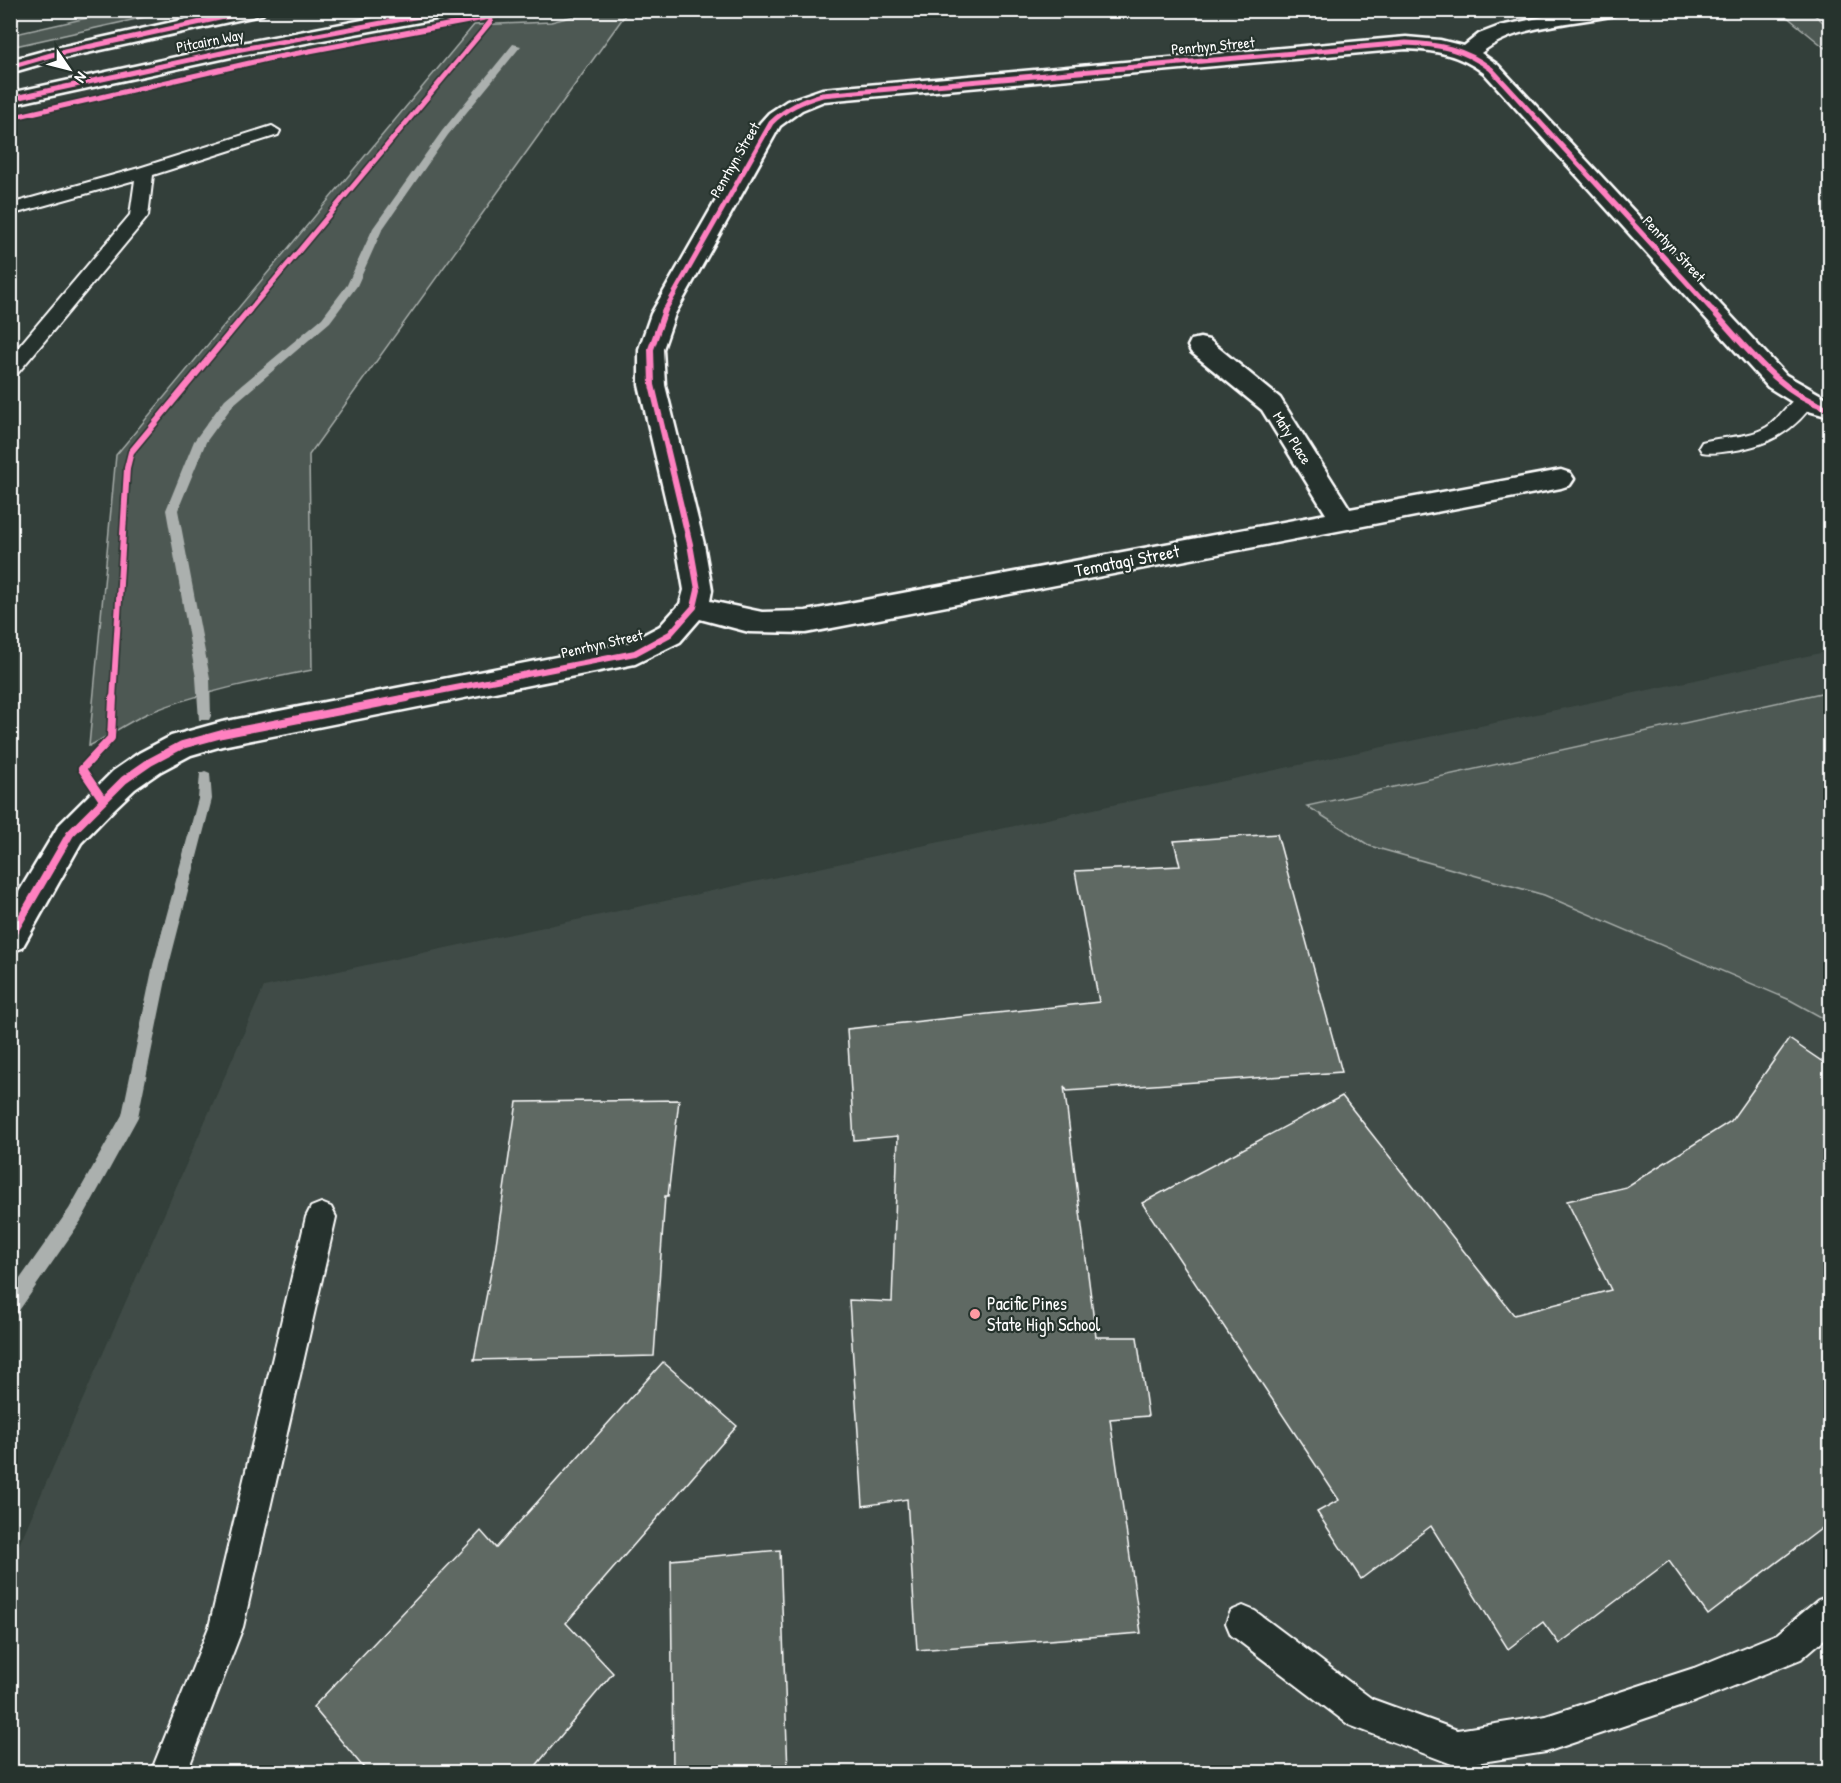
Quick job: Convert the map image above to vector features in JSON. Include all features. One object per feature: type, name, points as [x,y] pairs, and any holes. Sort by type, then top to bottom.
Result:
[{"type":"street","name":"Pitcairn Way","points":[[10,67],[51,55],[256,10]]},
{"type":"street","name":"Pitcairn Way","points":[[10,99],[333,30],[452,10]]},
{"type":"street","points":[[1468,53],[1486,38],[1507,30],[1610,10]]},
{"type":"street","name":"Penrhyn Street","points":[[10,938],[70,834],[124,780],[150,762],[182,745],[222,734],[635,653],[652,646],[670,634],[694,607],[698,590],[690,544],[652,385],[651,349],[663,314],[771,123],[783,111],[799,102],[822,95],[1406,43],[1428,43],[1468,53],[1491,69],[1777,381],[1806,399],[1830,409]]},
{"type":"street","name":"Maty Place","points":[[1200,346],[1271,404],[1343,520]]},
{"type":"street","name":"Tematagi Street","points":[[694,607],[745,622],[775,625],[806,622],[1561,479]]},
{"type":"lane","points":[[10,210],[145,172],[272,131]]},
{"type":"lane","points":[[10,370],[139,216],[145,172]]},
{"type":"lane","points":[[1709,447],[1755,440],[1769,435],[1781,427],[1806,399]]},
{"type":"lane","points":[[169,1773],[226,1627],[321,1217]]},
{"type":"lane","points":[[1243,1623],[1360,1713],[1457,1748],[1546,1734],[1694,1685],[1789,1647],[1830,1612]]},
{"type":"shaded area","points":[[598,10],[655,11],[625,15],[309,455],[312,670],[228,688],[166,706],[146,714],[89,746],[116,455],[474,25],[551,22]]},
{"type":"shaded area","points":[[118,11],[172,11],[11,47],[11,35]]},
{"type":"shaded area","points":[[1780,11],[1810,11],[1830,28],[1830,52]]},
{"type":"shaded area","name":"Pacific Pines State High School","points":[[1830,651],[1830,1772],[11,1772],[11,1563],[264,987]]},
{"type":"shaded area","points":[[1830,691],[1830,1022],[1790,1000],[1544,895],[1370,846],[1307,806]]},
{"type":"building","points":[[1277,834],[1342,1072],[1067,1091],[1064,1086],[1096,1337],[1137,1337],[1148,1416],[1110,1419],[1141,1633],[917,1650],[907,1499],[863,1506],[849,1300],[892,1302],[898,1136],[854,1140],[847,1029],[1099,1002],[1075,871],[1180,866],[1174,841]]},
{"type":"building","points":[[1789,1039],[1830,1067],[1830,1522],[1708,1615],[1669,1561],[1559,1644],[1543,1622],[1508,1649],[1431,1526],[1361,1579],[1317,1512],[1339,1500],[1142,1203],[1342,1096],[1514,1315],[1611,1290],[1567,1201],[1626,1187],[1731,1121]]},
{"type":"building","points":[[679,1100],[668,1196],[665,1196],[654,1356],[474,1360],[495,1251],[517,1102]]},
{"type":"building","points":[[663,1362],[737,1426],[566,1623],[613,1673],[530,1773],[368,1773],[313,1707],[481,1531],[496,1548]]},
{"type":"building","points":[[780,1550],[788,1773],[673,1773],[671,1560]]},
{"type":"waterway","points":[[204,716],[203,678],[172,510],[200,441],[229,402],[326,320],[352,286],[377,230],[445,133],[516,46]]},
{"type":"waterway","points":[[10,1309],[75,1215],[130,1117],[161,965],[205,799],[205,777]]},
{"type":"cycle path","points":[[10,67],[51,55],[256,10]]},
{"type":"cycle path","points":[[10,99],[231,51],[452,10]]},
{"type":"cycle path","points":[[10,118],[267,59],[527,10]]},
{"type":"cycle path","points":[[103,800],[82,769],[111,738],[127,468],[131,452],[491,21],[490,16]]},
{"type":"cycle path","points":[[10,938],[70,834],[124,780],[150,762],[182,745],[222,734],[635,653],[670,634],[685,619],[694,607],[698,590],[690,544],[652,385],[651,349],[663,314],[771,123],[794,105],[822,95],[1406,43],[1451,48],[1472,56],[1491,69],[1777,381],[1814,404],[1830,409]]},
{"type":"place","name":"Pacific Pines State High School","points":[[975,1314]]}]
